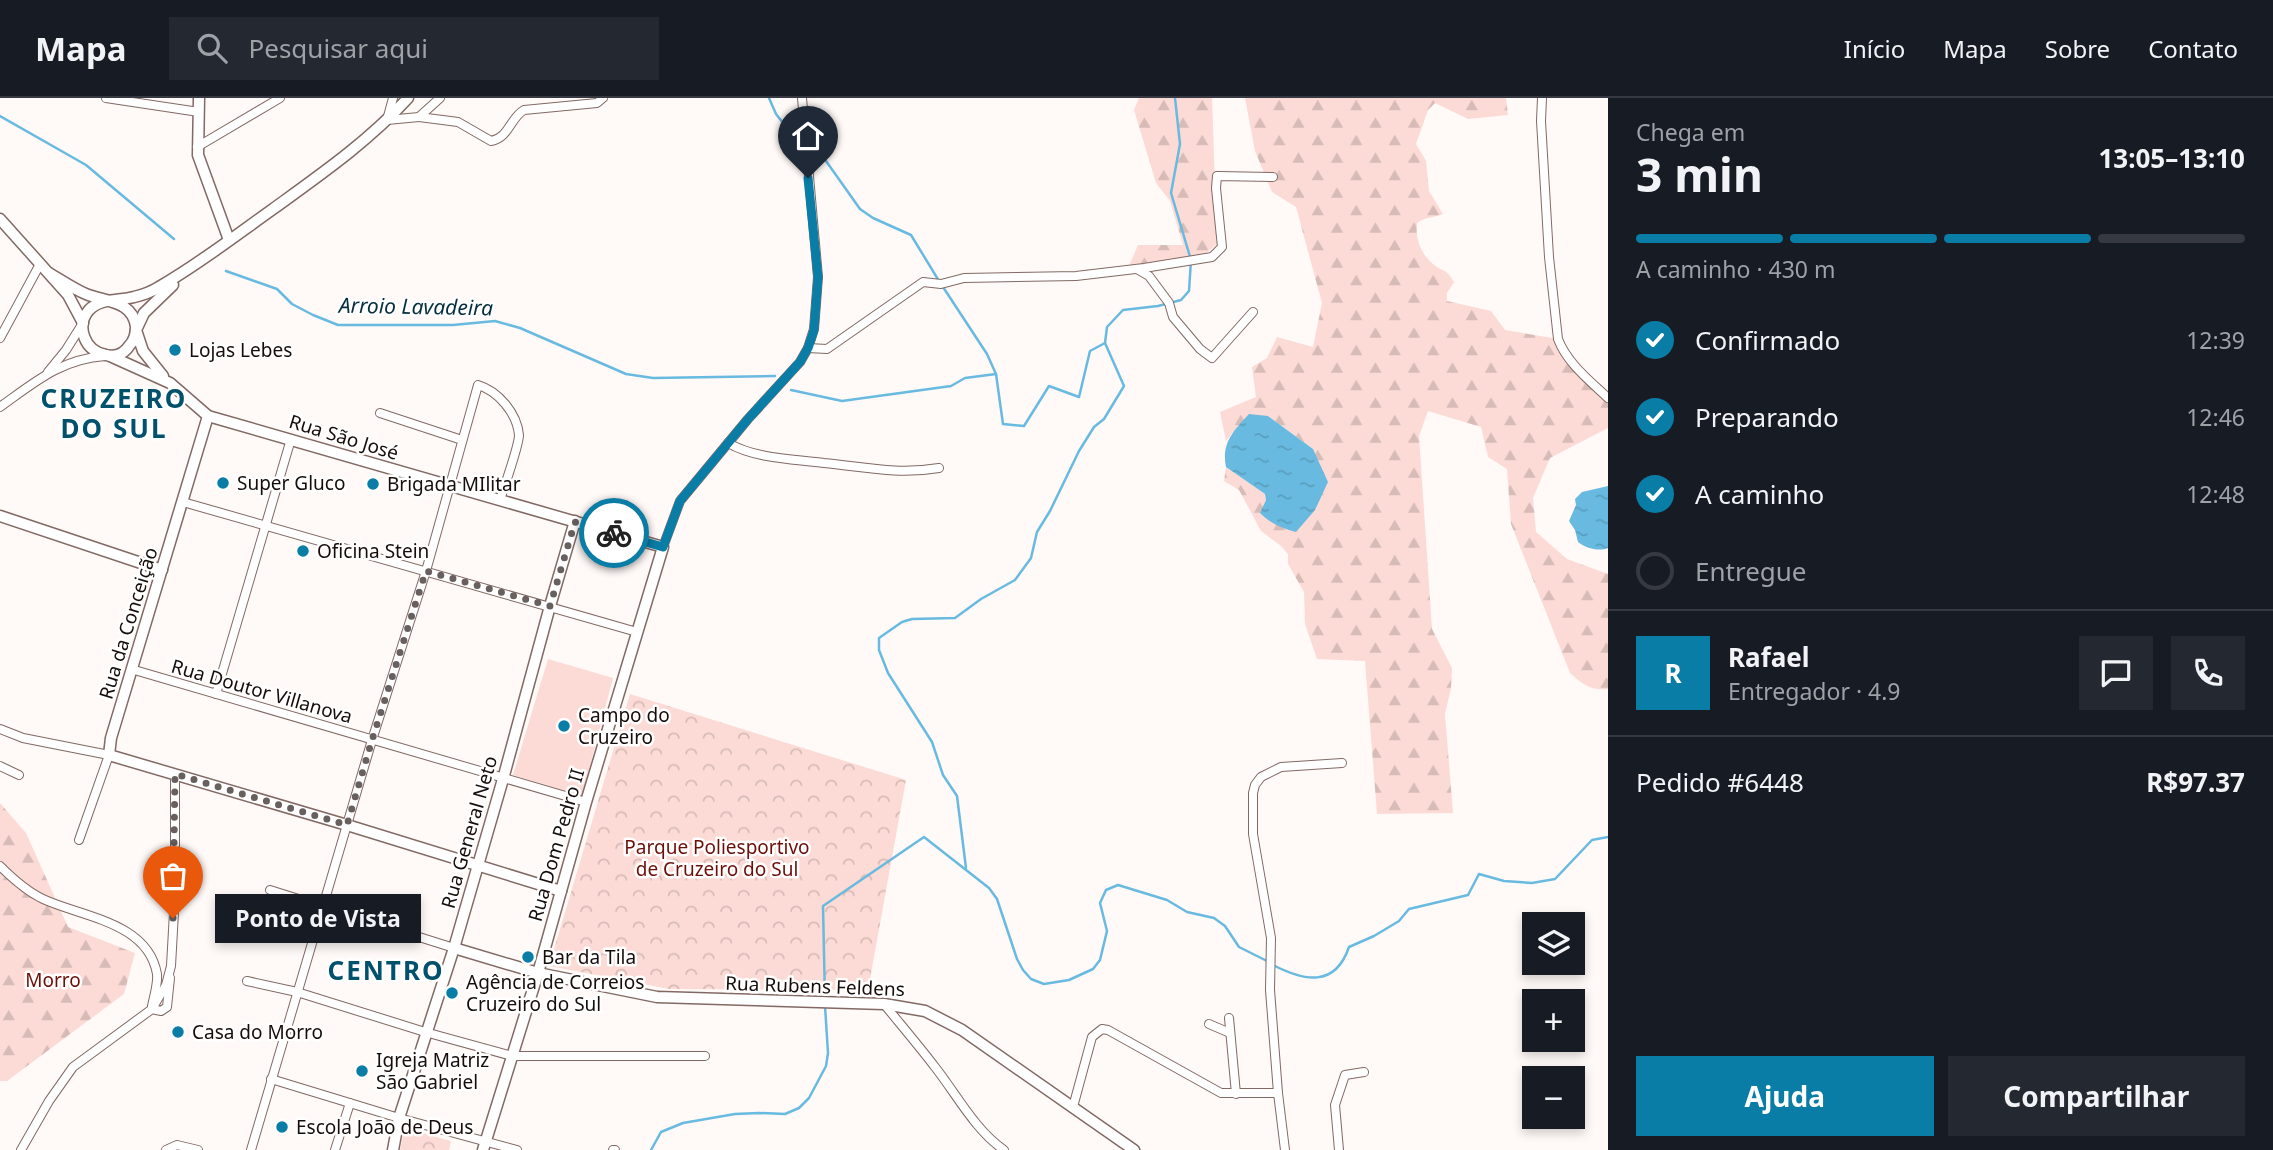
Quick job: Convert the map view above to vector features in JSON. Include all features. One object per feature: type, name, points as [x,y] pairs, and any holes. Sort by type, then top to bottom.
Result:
[{"type":"main road","points":[[199,98],[198,155],[229,240]]},
{"type":"main road","points":[[195,266],[155,290],[133,298],[101,302],[91,308],[82,330],[87,343],[97,352],[110,356],[126,350],[133,341],[144,313],[154,301],[195,266],[342,157],[387,120],[408,98]]},
{"type":"main road","points":[[0,219],[68,295],[83,323]]},
{"type":"main road","points":[[49,273],[91,296],[113,301],[130,312],[143,351],[170,383]]},
{"type":"main road","name":"Rua São José","points":[[110,356],[170,383],[208,416],[663,547]]},
{"type":"main road","name":"Rua da Conceição","points":[[108,755],[131,668],[208,416]]},
{"type":"main road","points":[[0,516],[162,570]]},
{"type":"main road","name":"Rua General Neto","points":[[393,1150],[399,1118],[454,948],[575,522]]},
{"type":"main road","name":"Rua Dom Pedro II","points":[[484,1146],[538,973],[663,547]]},
{"type":"main road","points":[[108,755],[561,891]]},
{"type":"main road","name":"Rua Rubens Feldens","points":[[454,948],[538,973],[657,997],[884,1004],[925,1011],[962,1030],[1134,1150]]},
{"type":"street","points":[[197,147],[280,98]]},
{"type":"street","points":[[393,98],[387,120],[419,117],[458,122],[491,141],[503,137],[516,116],[524,110],[597,103],[603,98]]},
{"type":"street","points":[[419,117],[440,98]]},
{"type":"street","name":"Rua Dom Pedro II","points":[[663,547],[680,501],[800,362],[814,330],[818,277],[802,98]]},
{"type":"street","points":[[1542,98],[1549,257],[1558,339],[1569,360],[1608,398]]},
{"type":"street","points":[[106,99],[199,112]]},
{"type":"street","points":[[808,348],[827,349],[923,282],[941,284],[964,278],[1076,276],[1212,257],[1222,247],[1217,176],[1273,177]]},
{"type":"street","points":[[0,338],[40,264]]},
{"type":"street","points":[[1135,268],[1149,276],[1168,303],[1174,317],[1200,349],[1212,358],[1253,312]]},
{"type":"street","points":[[46,374],[83,323]]},
{"type":"street","points":[[0,407],[46,374],[85,358],[110,356]]},
{"type":"street","points":[[251,1150],[372,740],[426,571],[478,385],[491,389],[502,400],[514,419],[519,436],[500,500]]},
{"type":"street","points":[[380,413],[462,440]]},
{"type":"street","points":[[216,694],[291,439]]},
{"type":"street","points":[[728,443],[742,451],[775,457],[891,472],[939,468]]},
{"type":"street","points":[[183,502],[637,632]]},
{"type":"street","name":"Rua Doutor Villanova","points":[[131,668],[586,803]]},
{"type":"street","points":[[0,729],[23,738],[108,755]]},
{"type":"street","name":"Rua da Conceição","points":[[79,840],[108,755]]},
{"type":"street","points":[[1285,1150],[1278,1093],[1270,963],[1271,938],[1253,834],[1253,793],[1261,778],[1281,767],[1342,763]]},
{"type":"street","points":[[0,766],[19,775]]},
{"type":"street","points":[[152,1009],[161,1011],[167,1007],[175,894],[175,774]]},
{"type":"street","points":[[0,866],[41,898],[107,922],[134,936],[151,957],[157,982],[152,1009],[73,1067],[49,1101],[21,1150]]},
{"type":"street","points":[[270,890],[454,948]]},
{"type":"street","points":[[247,981],[296,992],[512,1056],[705,1056]]},
{"type":"street","points":[[884,1004],[935,1066],[976,1124],[991,1141],[1004,1150]]},
{"type":"street","points":[[1229,1018],[1236,1094]]},
{"type":"street","points":[[1209,1024],[1230,1033]]},
{"type":"street","points":[[1073,1107],[1092,1037],[1102,1029],[1220,1093],[1278,1093]]},
{"type":"street","points":[[1339,1150],[1335,1105],[1337,1096],[1345,1075],[1364,1072]]},
{"type":"street","points":[[271,1079],[484,1146],[516,1150]]},
{"type":"street","points":[[335,1150],[350,1103]]},
{"type":"street","points":[[166,1150],[177,1145],[198,1150]]},
{"type":"green space","points":[[1139,98],[1212,98],[1217,244],[1204,255],[1129,266],[1138,245],[1183,245],[1170,201],[1156,183],[1134,110]]},
{"type":"green space","points":[[1245,98],[1506,98],[1508,115],[1468,119],[1435,103],[1428,110],[1416,144],[1426,161],[1429,191],[1443,214],[1417,223],[1420,246],[1425,256],[1446,272],[1454,282],[1447,293],[1447,301],[1491,311],[1505,330],[1558,339],[1562,350],[1608,398],[1608,428],[1550,458],[1533,498],[1536,532],[1567,559],[1608,574],[1608,689],[1587,686],[1570,673],[1511,524],[1507,469],[1488,457],[1481,427],[1428,411],[1419,436],[1432,629],[1452,668],[1445,714],[1453,813],[1377,814],[1365,661],[1317,659],[1305,624],[1304,592],[1288,564],[1288,554],[1261,531],[1239,490],[1224,481],[1226,467],[1265,494],[1266,500],[1261,513],[1313,449],[1268,416],[1238,426],[1226,441],[1220,412],[1256,397],[1252,367],[1267,358],[1277,337],[1313,347],[1322,303],[1296,207],[1272,192],[1255,151]]},
{"type":"green space","name":"Campo do Cruzeiro","points":[[548,659],[613,678],[582,796],[513,775]]},
{"type":"green space","name":"Parque Poliesportivo de Cruzeiro do Sul","points":[[630,694],[906,780],[868,990],[669,989],[549,966]]},
{"type":"green space","name":"Morro","points":[[0,803],[26,833],[68,927],[135,953],[124,994],[7,1081],[0,1081]]},
{"type":"green space","points":[[405,1128],[451,1141],[449,1150],[400,1150]]},
{"type":"water","points":[[1249,414],[1268,416],[1313,449],[1328,482],[1315,510],[1296,532],[1277,525],[1260,513],[1266,500],[1265,494],[1226,467],[1227,444]]},
{"type":"water","points":[[1608,486],[1608,548],[1592,549],[1578,542],[1569,521],[1576,505],[1575,499],[1582,492]]},
{"type":"waterway","points":[[769,98],[776,114],[795,138]]},
{"type":"waterway","points":[[1105,343],[1107,327],[1123,310],[1181,300],[1189,291],[1191,260],[1171,193],[1180,144],[1175,98]]},
{"type":"waterway","name":"Arroio Lavadeira","points":[[0,116],[86,165],[174,239]]},
{"type":"waterway","points":[[814,144],[860,209],[873,218],[911,235],[939,281]]},
{"type":"waterway","name":"Arroio Lavadeira","points":[[226,271],[277,289],[292,304],[338,325],[453,325],[495,321],[520,328],[626,374],[653,378],[775,376]]},
{"type":"waterway","name":"Arroio Lavadeira","points":[[943,287],[987,354],[996,374],[1003,424],[1024,426],[1049,386],[1079,397],[1090,351],[1105,343],[1124,386],[1104,419],[1094,427],[1079,451],[1037,532],[1031,558],[1015,580],[981,599],[955,618],[912,619],[902,622],[879,638],[879,650],[888,673],[932,742],[943,775],[957,796],[966,868]]},
{"type":"waterway","name":"Arroio Lavadeira","points":[[791,390],[842,401],[951,386],[965,378],[996,374]]},
{"type":"waterway","points":[[825,1000],[823,906],[924,837],[989,888],[997,899],[1023,970],[1031,979],[1044,984],[1069,980],[1093,969],[1100,960],[1107,931],[1100,903],[1106,890],[1118,885],[1167,900],[1187,912],[1214,918],[1225,926],[1239,947],[1267,961]]},
{"type":"waterway","points":[[1273,965],[1296,975],[1327,975],[1336,969],[1349,947],[1399,921],[1409,909],[1468,895],[1479,874],[1504,881],[1532,883],[1555,879],[1592,840],[1608,837]]},
{"type":"waterway","points":[[651,1150],[661,1132],[683,1123],[735,1114],[785,1114],[799,1108],[809,1098],[826,1066],[828,1053],[825,1006]]},
{"type":"way so far","points":[[173,918],[175,774],[347,825],[426,571],[550,606],[575,522],[614,533]]},
{"type":"place","name":"Lojas Lebes","points":[[175,350]]},
{"type":"place","name":"Super Gluco","points":[[223,483]]},
{"type":"place","name":"Brigada MIlitar","points":[[373,484]]},
{"type":"place","name":"Oficina Stein","points":[[303,551]]},
{"type":"place","name":"Campo do Cruzeiro","points":[[564,726]]},
{"type":"place","name":"Ponto de Vista","points":[[173,918]]},
{"type":"place","name":"Bar da Tila","points":[[528,957]]},
{"type":"place","name":"Agência de Correios Cruzeiro do Sul","points":[[452,993]]},
{"type":"place","name":"Casa do Morro","points":[[178,1032]]},
{"type":"place","name":"Igreja Matriz São Gabriel","points":[[362,1071]]},
{"type":"place","name":"Escola João de Deus","points":[[282,1127]]},
{"type":"district","name":"CRUZEIRO DO SUL","points":[[114,413]]},
{"type":"district","name":"CENTRO","points":[[386,970]]},
{"type":"route","points":[[614,533],[663,547],[680,501],[748,419],[800,362],[808,348],[817,309],[818,277],[808,178]]}]
